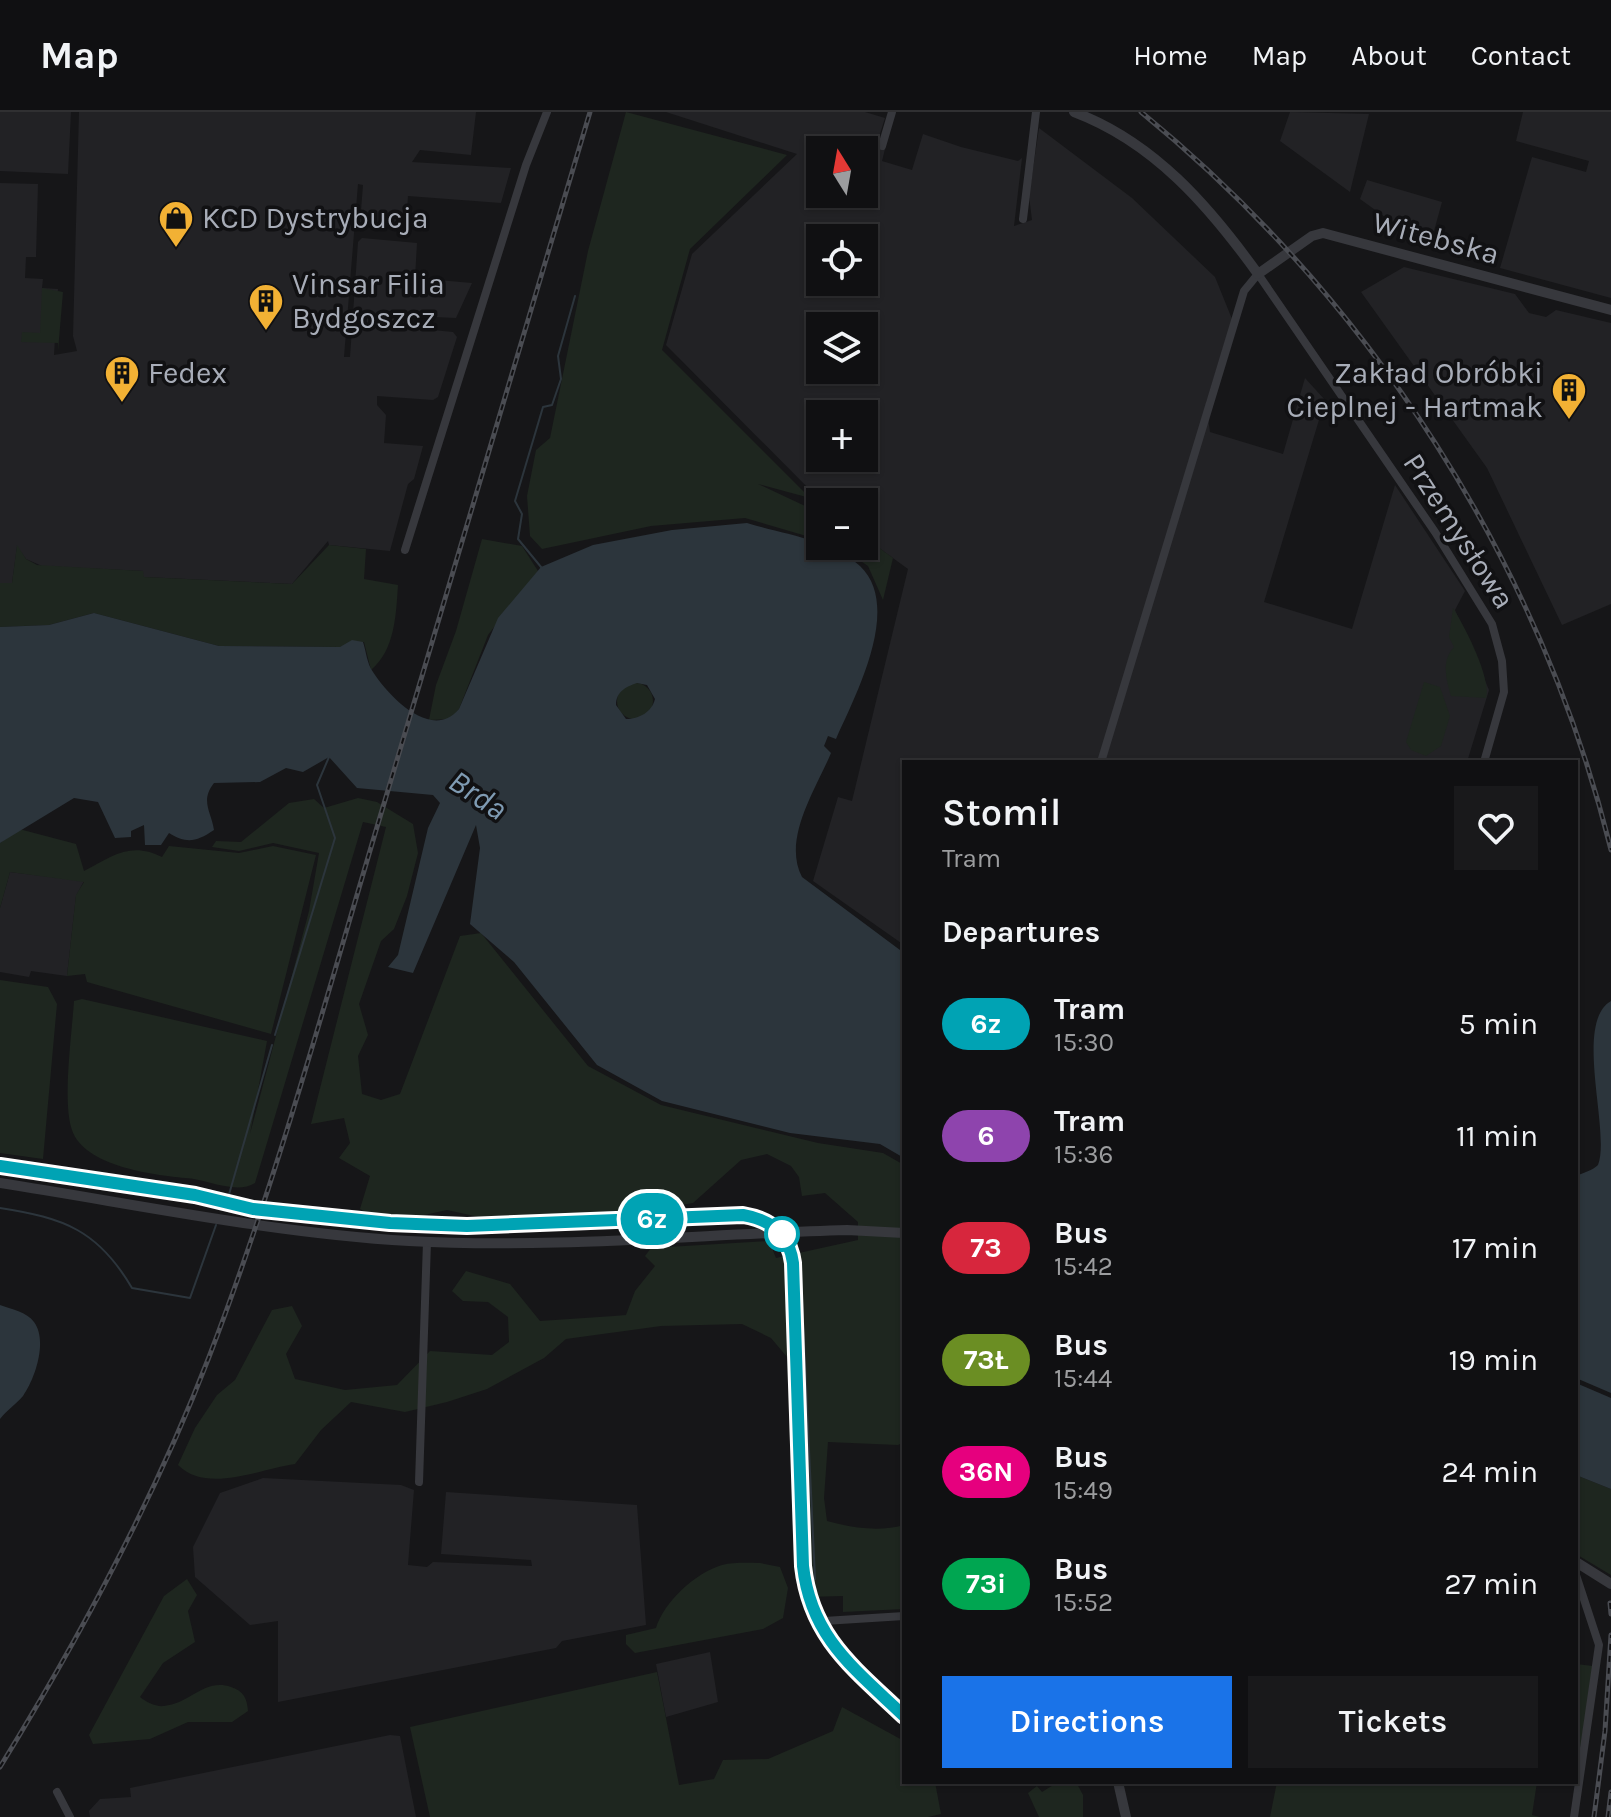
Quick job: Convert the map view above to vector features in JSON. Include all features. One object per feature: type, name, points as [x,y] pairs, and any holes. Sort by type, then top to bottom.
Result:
[{"type":"street","points":[[405,550],[526,165],[547,112]]},
{"type":"street","points":[[882,146],[892,112]]},
{"type":"street","points":[[1023,219],[1036,112]]},
{"type":"street","name":"Przemysłowa","points":[[1074,112],[1125,134],[1211,212],[1258,274],[1442,544],[1492,624],[1502,661],[1504,692],[1485,760]]},
{"type":"street","name":"Witebska","points":[[1258,274],[1312,236],[1323,233],[1611,310]]},
{"type":"street","points":[[1102,760],[1244,291],[1258,274]]},
{"type":"street","points":[[0,1183],[332,1233],[427,1242],[499,1243],[847,1230],[902,1233]]},
{"type":"street","points":[[419,1482],[427,1242]]},
{"type":"street","points":[[1578,1563],[1611,1584]]},
{"type":"street","points":[[1583,1594],[1586,1582],[1598,1576]]},
{"type":"street","points":[[1574,1817],[1599,1645],[1578,1580]]},
{"type":"street","points":[[824,1621],[902,1616]]},
{"type":"street","points":[[1118,1784],[1126,1817]]},
{"type":"street","points":[[57,1792],[70,1817]]},
{"type":"shaded area","points":[[0,112],[71,112],[68,174],[0,171]]},
{"type":"shaded area","points":[[79,112],[476,112],[471,155],[420,150],[412,162],[511,168],[501,203],[408,196],[406,227],[360,223],[363,185],[358,184],[344,357],[350,357],[358,242],[362,238],[417,243],[415,278],[472,283],[456,318],[412,316],[412,328],[453,332],[457,337],[438,397],[433,400],[377,396],[377,405],[386,415],[384,443],[423,446],[414,479],[408,484],[390,551],[329,545],[328,541],[292,584],[143,577],[143,571],[42,566],[26,559],[17,547],[12,583],[0,583],[0,183],[38,184],[36,257],[26,257],[25,278],[43,279],[42,288],[58,289],[54,355],[77,351],[73,336]]},
{"type":"shaded area","points":[[626,112],[787,155],[690,249],[662,350],[806,494],[806,497],[758,484],[806,506],[806,536],[745,518],[651,526],[542,549],[530,536],[527,496],[536,450],[550,438],[588,251]]},
{"type":"shaded area","points":[[666,112],[865,112],[885,118],[878,140],[878,136],[806,136],[806,208],[878,208],[878,147],[885,149],[882,161],[912,170],[923,134],[1018,161],[1022,158],[1014,226],[1032,220],[1029,196],[1039,128],[1132,198],[1215,277],[1232,319],[1206,403],[1210,432],[1283,454],[1305,378],[1325,400],[1264,602],[1352,629],[1395,485],[1465,591],[1455,610],[1489,690],[1468,760],[902,760],[902,944],[813,881],[838,797],[852,801],[908,569],[878,547],[878,488],[808,488],[666,345],[692,254],[797,154]]},
{"type":"shaded area","points":[[1290,112],[1369,114],[1350,192],[1280,141]]},
{"type":"shaded area","points":[[1523,112],[1611,112],[1611,298],[1500,268],[1532,157],[1586,172],[1589,161],[1516,141]]},
{"type":"shaded area","points":[[1367,180],[1442,202],[1429,249],[1360,199]]},
{"type":"shaded area","points":[[1404,267],[1515,294],[1529,313],[1546,317],[1556,310],[1611,323],[1611,604],[1562,625],[1487,468],[1361,292]]},
{"type":"shaded area","points":[[42,288],[63,292],[58,351],[58,343],[21,342],[22,332],[40,333]]},
{"type":"shaded area","points":[[482,539],[522,546],[538,571],[488,635],[459,709],[451,719],[429,720],[436,685],[456,631]]},
{"type":"shaded area","points":[[17,545],[26,559],[37,565],[143,571],[144,577],[292,584],[329,545],[366,549],[364,579],[398,585],[393,631],[385,652],[371,670],[364,642],[340,647],[219,646],[94,613],[49,625],[0,627],[0,583],[12,583]]},
{"type":"shaded area","points":[[878,547],[893,558],[883,600],[868,566],[859,560],[878,560]]},
{"type":"shaded area","points":[[1453,608],[1481,666],[1486,698],[1451,696],[1446,670],[1447,658],[1454,647],[1449,637]]},
{"type":"shaded area","points":[[1424,682],[1440,687],[1450,716],[1441,746],[1426,756],[1411,750],[1406,742]]},
{"type":"shaded area","points":[[635,683],[648,688],[653,701],[648,714],[635,719],[622,714],[617,701],[622,688]]},
{"type":"shaded area","points":[[358,798],[377,802],[413,824],[418,853],[407,896],[394,929],[381,941],[359,1004],[368,1035],[358,1056],[362,1094],[381,1100],[400,1094],[460,936],[481,933],[588,1066],[661,1105],[818,1143],[883,1153],[902,1164],[902,1443],[828,1442],[824,1498],[827,1521],[866,1528],[902,1525],[902,1609],[843,1612],[843,1596],[804,1597],[794,1557],[787,1357],[771,1338],[742,1324],[661,1326],[566,1339],[544,1358],[487,1389],[447,1402],[405,1412],[351,1402],[321,1430],[295,1464],[218,1479],[203,1478],[178,1465],[195,1428],[217,1395],[235,1380],[272,1310],[292,1306],[302,1326],[286,1354],[295,1379],[345,1390],[397,1385],[430,1351],[492,1355],[509,1342],[508,1317],[488,1302],[463,1301],[452,1291],[466,1271],[510,1284],[540,1321],[614,1316],[626,1315],[635,1291],[655,1266],[645,1256],[651,1248],[769,1241],[776,1258],[858,1240],[858,1222],[825,1193],[802,1196],[799,1177],[791,1166],[767,1154],[741,1160],[693,1203],[635,1213],[479,1217],[447,1210],[415,1217],[371,1215],[360,1209],[370,1176],[339,1158],[350,1143],[344,1118],[311,1124],[386,827],[363,822],[255,1183],[230,1187],[138,1171],[90,1152],[72,1130],[68,1103],[74,1001],[82,999],[267,1041],[250,1134],[309,911],[319,853],[273,843],[239,851],[212,847],[216,841],[241,842],[289,803],[314,799],[324,808]]},
{"type":"shaded area","points":[[19,829],[76,844],[84,871],[131,850],[151,852],[162,857],[169,846],[239,853],[273,846],[316,855],[271,1034],[87,982],[85,974],[67,976],[76,895],[84,882],[10,872],[0,908],[0,843]]},
{"type":"shaded area","points":[[10,872],[84,881],[76,896],[67,976],[31,971],[29,977],[0,972],[0,908]]},
{"type":"shaded area","points":[[0,980],[48,987],[57,1004],[43,1159],[0,1153]]},
{"type":"shaded area","points":[[1578,1476],[1611,1489],[1611,1575],[1578,1555]]},
{"type":"shaded area","points":[[263,1478],[401,1485],[414,1490],[408,1565],[427,1567],[433,1562],[532,1566],[531,1560],[441,1554],[446,1492],[637,1505],[646,1625],[562,1641],[556,1648],[278,1702],[278,1621],[250,1625],[195,1577],[193,1547],[220,1493]]},
{"type":"shaded area","points":[[760,1563],[780,1567],[788,1588],[783,1618],[763,1629],[635,1653],[626,1644],[626,1635],[656,1628],[673,1599],[701,1575],[727,1564]]},
{"type":"shaded area","points":[[187,1579],[197,1595],[188,1611],[195,1642],[163,1663],[140,1697],[151,1704],[164,1706],[221,1685],[242,1693],[248,1711],[232,1722],[188,1722],[150,1739],[93,1744],[89,1735],[164,1596]]},
{"type":"shaded area","points":[[710,1652],[718,1702],[666,1717],[656,1664]]},
{"type":"shaded area","points":[[1578,1664],[1593,1666],[1578,1763]]},
{"type":"shaded area","points":[[657,1672],[679,1785],[714,1779],[723,1760],[768,1759],[833,1731],[842,1707],[902,1740],[902,1784],[935,1784],[941,1814],[928,1817],[430,1817],[410,1727]]},
{"type":"shaded area","points":[[390,1735],[400,1736],[416,1817],[90,1817],[89,1811],[100,1799],[131,1797],[130,1788]]},
{"type":"shaded area","points":[[1055,1784],[1077,1784],[1083,1795],[1083,1817],[1039,1817],[1028,1793],[1037,1786],[1042,1792]]},
{"type":"shaded area","points":[[1277,1784],[1537,1784],[1532,1815],[1540,1817],[1270,1817]]},
{"type":"water","name":"Brda","points":[[747,523],[806,540],[806,560],[853,560],[872,583],[877,604],[871,652],[836,739],[828,736],[824,746],[831,753],[803,814],[796,847],[802,877],[902,952],[902,1157],[880,1144],[790,1133],[662,1101],[597,1065],[514,962],[470,924],[480,848],[476,825],[413,973],[388,967],[398,955],[428,828],[440,803],[433,795],[357,788],[329,757],[303,772],[286,768],[260,782],[214,783],[207,801],[214,830],[197,839],[181,839],[169,833],[161,845],[145,845],[144,825],[131,831],[131,837],[115,838],[98,802],[74,798],[0,843],[0,627],[49,625],[94,613],[219,646],[340,647],[352,640],[363,642],[371,669],[390,693],[412,712],[437,720],[448,718],[459,709],[498,618],[541,567],[593,545],[672,530]],"holes":[[[637,683],[647,685],[655,699],[651,708],[636,718],[626,719],[616,700],[625,688]]]},
{"type":"water","points":[[1611,1001],[1611,1393],[1578,1379],[1578,1175],[1598,1165],[1601,1149],[1594,1054],[1600,1013]]},
{"type":"water","points":[[0,1305],[18,1311],[34,1322],[40,1349],[35,1370],[23,1396],[0,1419]]},
{"type":"water","points":[[1578,1384],[1611,1398],[1611,1489],[1578,1476]]},
{"type":"waterway","points":[[541,567],[518,539],[522,514],[515,501],[543,407],[552,405],[561,379],[558,356],[575,296]]},
{"type":"waterway","points":[[275,1035],[335,838],[317,785],[329,757]]},
{"type":"waterway","points":[[228,1198],[272,1045]]},
{"type":"waterway","points":[[0,1208],[61,1222],[77,1230],[106,1252],[132,1288],[190,1298],[216,1225]]},
{"type":"waterway","points":[[801,1276],[815,1579]]},
{"type":"railway","points":[[0,1767],[87,1618],[140,1515],[188,1410],[234,1290],[300,1088],[590,112]]},
{"type":"railway","points":[[1141,112],[1224,186],[1301,266],[1372,352],[1435,443],[1491,539],[1540,639],[1580,743],[1611,850]]},
{"type":"railway","points":[[1610,1603],[1611,1614]]},
{"type":"railway","points":[[1594,1817],[1605,1731],[1611,1635]]},
{"type":"railway","points":[[1608,1817],[1611,1792]]},
{"type":"tram line","name":"6z","points":[[0,1166],[195,1195],[253,1209],[390,1223],[467,1226],[743,1215],[760,1218],[772,1225],[789,1244],[793,1263],[803,1566],[809,1602],[813,1615],[834,1647],[902,1714]]},
{"type":"place","name":"KCD Dystrybucja","points":[[176,249]]},
{"type":"place","name":"Vinsar Filia Bydgoszcz","points":[[266,332]]},
{"type":"place","name":"Fedex","points":[[122,404]]},
{"type":"place","name":"Zakład Obróbki Cieplnej - Hartmak","points":[[1569,421]]}]
